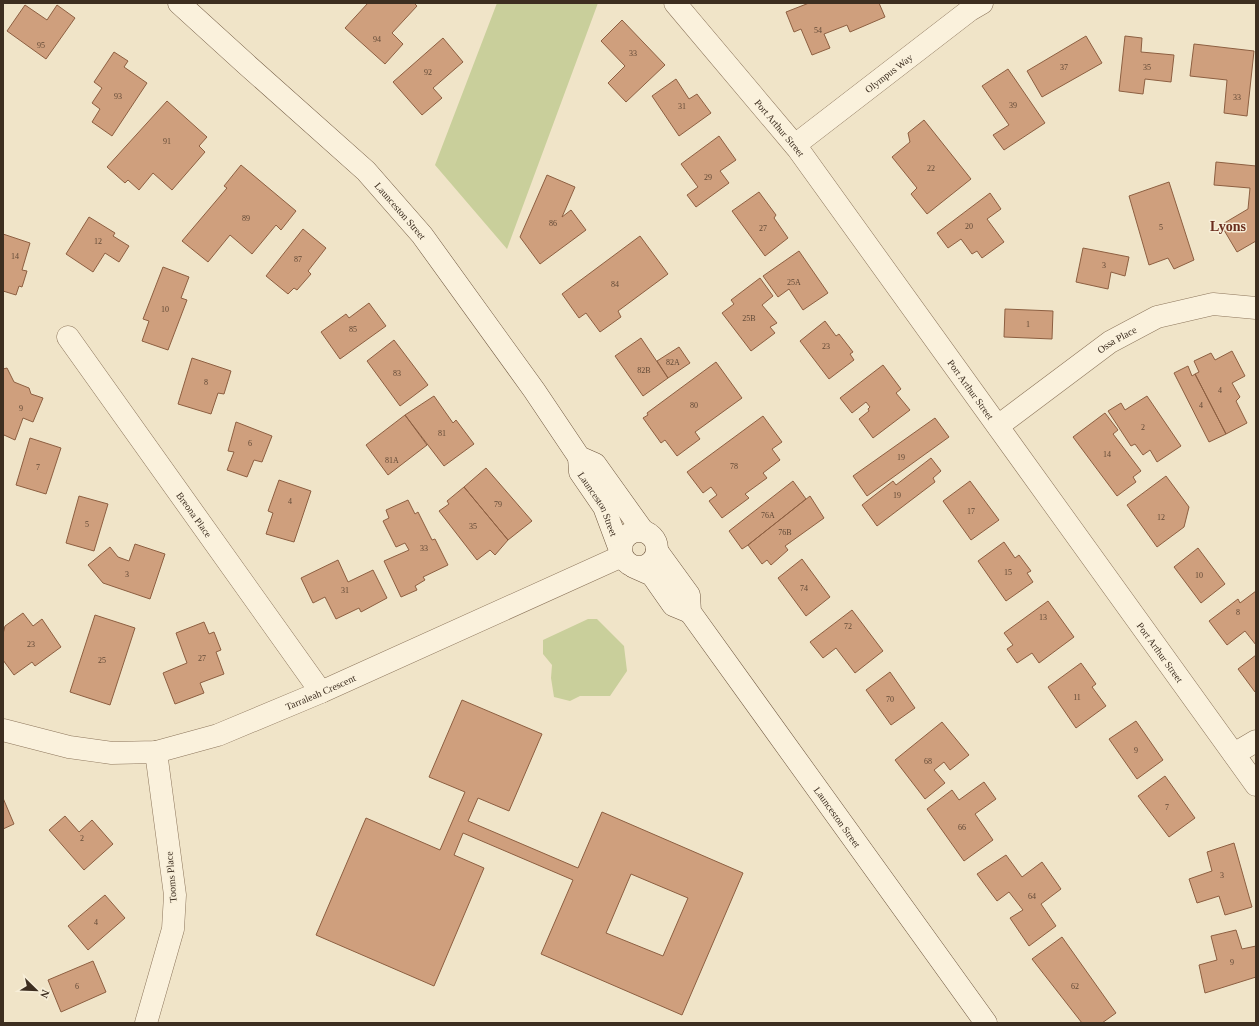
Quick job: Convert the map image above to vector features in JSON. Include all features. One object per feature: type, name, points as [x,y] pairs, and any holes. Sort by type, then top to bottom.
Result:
[{"type":"street","name":"Launceston Street","points":[[179,3],[366,170],[425,240],[534,390],[579,457],[595,464],[612,503],[625,558],[652,575],[673,605],[690,612],[986,1023]]},
{"type":"street","name":"Port Arthur Street","points":[[675,3],[795,145],[1256,785]]},
{"type":"street","name":"Olympus Way","points":[[795,145],[970,10],[982,3]]},
{"type":"street","name":"Ossa Place","points":[[998,426],[1110,342],[1157,317],[1213,304],[1256,308]]},
{"type":"street","name":"Breona Place","points":[[68,337],[320,692]]},
{"type":"street","name":"Launceston Street","points":[[612,503],[655,540],[657,551],[689,595],[690,612]]},
{"type":"street","points":[[625,558],[621,545],[627,535],[631,532],[643,531]]},
{"type":"street","name":"Tarraleah Crescent","points":[[3,730],[69,748],[112,752],[156,752],[218,735],[320,692],[625,558],[640,568],[646,566],[655,557],[657,551]]},
{"type":"street","points":[[1234,754],[1256,741]]},
{"type":"street","name":"Tooms Place","points":[[146,1023],[173,929],[175,895],[156,752]]},
{"type":"green space","points":[[497,3],[598,3],[507,249],[435,165]]},
{"type":"green space","points":[[588,619],[597,619],[624,646],[627,671],[610,696],[580,696],[570,701],[554,697],[551,678],[552,665],[543,654],[543,640]]},
{"type":"building","points":[[368,3],[414,3],[417,6],[392,33],[403,44],[385,64],[345,28]]},
{"type":"building","points":[[809,3],[879,3],[885,17],[850,32],[847,25],[824,34],[830,48],[812,55],[801,29],[794,32],[786,12]]},
{"type":"building","points":[[25,5],[47,20],[57,5],[75,18],[46,59],[7,31]]},
{"type":"building","points":[[622,20],[665,65],[626,102],[608,83],[625,66],[601,41]]},
{"type":"building","points":[[1086,36],[1102,63],[1042,97],[1027,71]]},
{"type":"building","points":[[1125,36],[1142,38],[1141,52],[1174,55],[1171,82],[1145,79],[1143,94],[1119,91]]},
{"type":"building","points":[[443,38],[463,62],[433,88],[442,98],[422,115],[393,82]]},
{"type":"building","points":[[1194,44],[1254,51],[1247,116],[1224,113],[1227,80],[1190,76]]},
{"type":"building","points":[[114,52],[128,61],[124,67],[147,83],[112,136],[92,122],[100,109],[92,103],[102,88],[94,82]]},
{"type":"building","points":[[1008,69],[1045,123],[1004,150],[993,135],[1009,125],[982,86]]},
{"type":"building","points":[[676,79],[689,99],[697,94],[711,113],[679,136],[652,96]]},
{"type":"building","points":[[167,101],[207,137],[199,146],[205,152],[172,190],[153,173],[139,190],[128,180],[125,183],[107,167]]},
{"type":"building","points":[[924,120],[971,179],[927,214],[911,194],[917,188],[892,157],[910,142],[908,133]]},
{"type":"building","points":[[719,136],[736,160],[720,171],[729,183],[696,207],[687,195],[698,187],[681,164]]},
{"type":"building","points":[[1216,162],[1256,166],[1256,241],[1237,252],[1221,225],[1248,209],[1250,188],[1214,185]]},
{"type":"building","points":[[241,165],[296,211],[281,230],[276,225],[252,254],[230,235],[208,262],[182,241],[227,188],[224,186]]},
{"type":"building","points":[[547,175],[575,187],[562,217],[571,210],[586,230],[540,264],[520,237]]},
{"type":"building","points":[[1169,182],[1194,260],[1174,269],[1168,258],[1149,265],[1129,196]]},
{"type":"building","points":[[759,192],[776,215],[774,218],[788,238],[765,256],[732,211]]},
{"type":"building","points":[[990,193],[1001,209],[987,219],[1004,242],[982,258],[977,251],[972,254],[961,239],[948,248],[937,233]]},
{"type":"building","points":[[89,217],[115,233],[113,236],[129,246],[119,262],[105,253],[93,272],[66,254]]},
{"type":"building","points":[[303,229],[326,248],[308,271],[311,274],[297,290],[294,288],[288,294],[266,276]]},
{"type":"building","points":[[3,234],[30,243],[22,270],[27,271],[22,287],[19,286],[16,295],[3,291]]},
{"type":"building","points":[[640,236],[668,274],[618,311],[621,317],[600,332],[586,313],[579,318],[562,294]]},
{"type":"building","points":[[1083,248],[1129,257],[1125,276],[1111,272],[1108,289],[1076,282]]},
{"type":"building","points":[[799,251],[828,293],[803,310],[789,289],[778,297],[763,276]]},
{"type":"building","points":[[163,267],[189,277],[181,298],[187,300],[168,350],[142,341],[149,321],[143,319]]},
{"type":"building","points":[[760,278],[773,296],[762,305],[777,323],[770,327],[775,333],[751,351],[722,313],[734,304],[731,300]]},
{"type":"building","points":[[369,303],[386,326],[340,359],[321,332],[346,314],[349,318]]},
{"type":"building","points":[[1005,309],[1053,311],[1052,339],[1004,337]]},
{"type":"building","points":[[825,321],[836,336],[839,334],[853,352],[850,354],[854,360],[829,379],[800,341]]},
{"type":"building","points":[[641,338],[668,378],[643,396],[615,356]]},
{"type":"building","points":[[394,340],[428,385],[400,406],[367,361]]},
{"type":"building","points":[[679,347],[690,363],[668,378],[657,361]]},
{"type":"building","points":[[1232,351],[1245,376],[1232,383],[1240,397],[1236,401],[1247,423],[1226,434],[1195,374],[1199,372],[1194,361],[1211,353],[1215,360]]},
{"type":"building","points":[[192,358],[231,371],[224,394],[218,393],[211,414],[178,404]]},
{"type":"building","points":[[716,362],[742,398],[695,432],[700,439],[677,456],[665,440],[661,443],[643,418],[648,415],[647,413]]},
{"type":"building","points":[[883,365],[901,389],[896,393],[910,410],[873,438],[859,419],[869,411],[868,409],[870,407],[866,402],[852,413],[840,398]]},
{"type":"building","points":[[1188,366],[1192,376],[1195,374],[1226,434],[1209,442],[1174,373]]},
{"type":"building","points":[[7,368],[14,382],[29,388],[31,394],[43,398],[33,422],[23,418],[15,440],[4,435],[3,437],[3,369]]},
{"type":"building","points":[[434,396],[453,423],[456,420],[474,444],[444,466],[405,415]]},
{"type":"building","points":[[1147,396],[1181,446],[1157,462],[1150,450],[1143,455],[1135,444],[1131,446],[1108,411],[1121,403],[1125,410]]},
{"type":"building","points":[[1105,413],[1118,430],[1113,434],[1141,471],[1133,477],[1136,482],[1117,496],[1073,437]]},
{"type":"building","points":[[405,415],[427,445],[388,475],[366,445]]},
{"type":"building","points":[[763,416],[782,442],[772,449],[780,460],[763,473],[767,478],[745,494],[749,498],[722,518],[709,501],[717,495],[711,487],[703,493],[687,472]]},
{"type":"building","points":[[935,418],[949,437],[867,496],[853,476]]},
{"type":"building","points":[[236,422],[272,436],[262,462],[254,460],[247,477],[227,470],[234,452],[228,451]]},
{"type":"building","points":[[30,438],[61,448],[46,494],[16,485]]},
{"type":"building","points":[[931,458],[941,471],[933,478],[935,482],[877,526],[862,505],[893,481],[896,485]]},
{"type":"building","points":[[486,468],[532,521],[508,540],[464,487]]},
{"type":"building","points":[[1166,476],[1189,507],[1184,527],[1157,547],[1127,505]]},
{"type":"building","points":[[279,480],[311,491],[294,542],[266,534],[273,513],[268,511]]},
{"type":"building","points":[[793,481],[806,499],[742,549],[729,531]]},
{"type":"building","points":[[970,481],[999,520],[971,540],[943,501]]},
{"type":"building","points":[[464,487],[508,540],[495,555],[490,550],[477,560],[439,511],[449,504],[447,501]]},
{"type":"building","points":[[79,496],[108,504],[94,551],[66,543]]},
{"type":"building","points":[[810,496],[824,518],[785,546],[788,550],[771,565],[767,560],[762,564],[748,545]]},
{"type":"building","points":[[408,500],[415,514],[418,512],[432,540],[435,539],[448,565],[423,577],[425,580],[415,586],[417,590],[401,597],[384,561],[409,550],[405,543],[396,547],[383,521],[389,518],[386,510]]},
{"type":"building","points":[[1004,542],[1015,558],[1019,555],[1031,571],[1027,573],[1033,582],[1006,601],[978,561]]},
{"type":"building","points":[[135,544],[165,554],[150,599],[103,583],[88,565],[110,547],[118,557],[129,561]]},
{"type":"building","points":[[1198,548],[1225,584],[1201,603],[1174,567]]},
{"type":"building","points":[[802,559],[830,597],[806,616],[778,578]]},
{"type":"building","points":[[338,560],[348,582],[373,570],[387,598],[361,612],[359,608],[336,619],[325,597],[313,603],[301,578]]},
{"type":"building","points":[[1256,591],[1256,645],[1245,631],[1227,645],[1209,621],[1238,599],[1240,603]]},
{"type":"building","points":[[1048,601],[1074,637],[1039,663],[1032,653],[1017,663],[1007,649],[1013,645],[1004,633]]},
{"type":"building","points":[[852,610],[883,651],[855,673],[836,648],[823,658],[810,642]]},
{"type":"building","points":[[23,613],[33,626],[42,619],[61,647],[35,666],[32,662],[14,675],[3,660],[3,634],[5,626]]},
{"type":"building","points":[[95,615],[135,628],[110,705],[70,692]]},
{"type":"building","points":[[204,622],[209,634],[214,632],[221,650],[216,652],[224,674],[200,683],[204,693],[175,704],[163,673],[187,663],[176,633]]},
{"type":"building","points":[[1256,655],[1256,691],[1255,692],[1238,669]]},
{"type":"building","points":[[1081,663],[1096,684],[1092,687],[1106,706],[1076,728],[1048,687]]},
{"type":"building","points":[[890,672],[915,708],[891,725],[866,690]]},
{"type":"building","points":[[462,700],[542,734],[509,811],[478,798],[468,821],[578,868],[602,812],[743,873],[682,1015],[541,954],[573,880],[463,833],[454,855],[484,868],[434,986],[316,935],[366,818],[440,850],[465,792],[429,777]],"holes":[[[631,874],[688,898],[663,956],[606,933]]]},
{"type":"building","points":[[1136,721],[1163,760],[1137,779],[1109,739]]},
{"type":"building","points":[[942,722],[969,755],[950,770],[944,762],[934,770],[945,783],[925,799],[895,760]]},
{"type":"building","points":[[1165,776],[1195,818],[1169,837],[1138,796]]},
{"type":"building","points":[[984,782],[996,799],[975,814],[993,840],[964,861],[927,809],[952,790],[959,800]]},
{"type":"building","points":[[3,798],[14,824],[3,829]]},
{"type":"building","points":[[65,816],[79,832],[92,820],[113,844],[84,870],[49,830]]},
{"type":"building","points":[[1234,843],[1252,907],[1225,915],[1219,896],[1197,903],[1189,879],[1212,871],[1207,852]]},
{"type":"building","points":[[1006,855],[1022,877],[1042,862],[1061,889],[1041,904],[1056,926],[1029,946],[1010,918],[1023,910],[1009,892],[997,901],[977,874]]},
{"type":"building","points":[[105,895],[125,918],[88,950],[68,926]]},
{"type":"building","points":[[1236,930],[1242,949],[1256,946],[1256,977],[1205,993],[1199,965],[1217,960],[1211,936]]},
{"type":"building","points":[[1062,937],[1116,1013],[1102,1023],[1082,1023],[1032,959]]},
{"type":"building","points":[[93,961],[106,992],[61,1012],[48,980]]},
{"type":"district","name":"Lyons","points":[[1228,226]]}]
